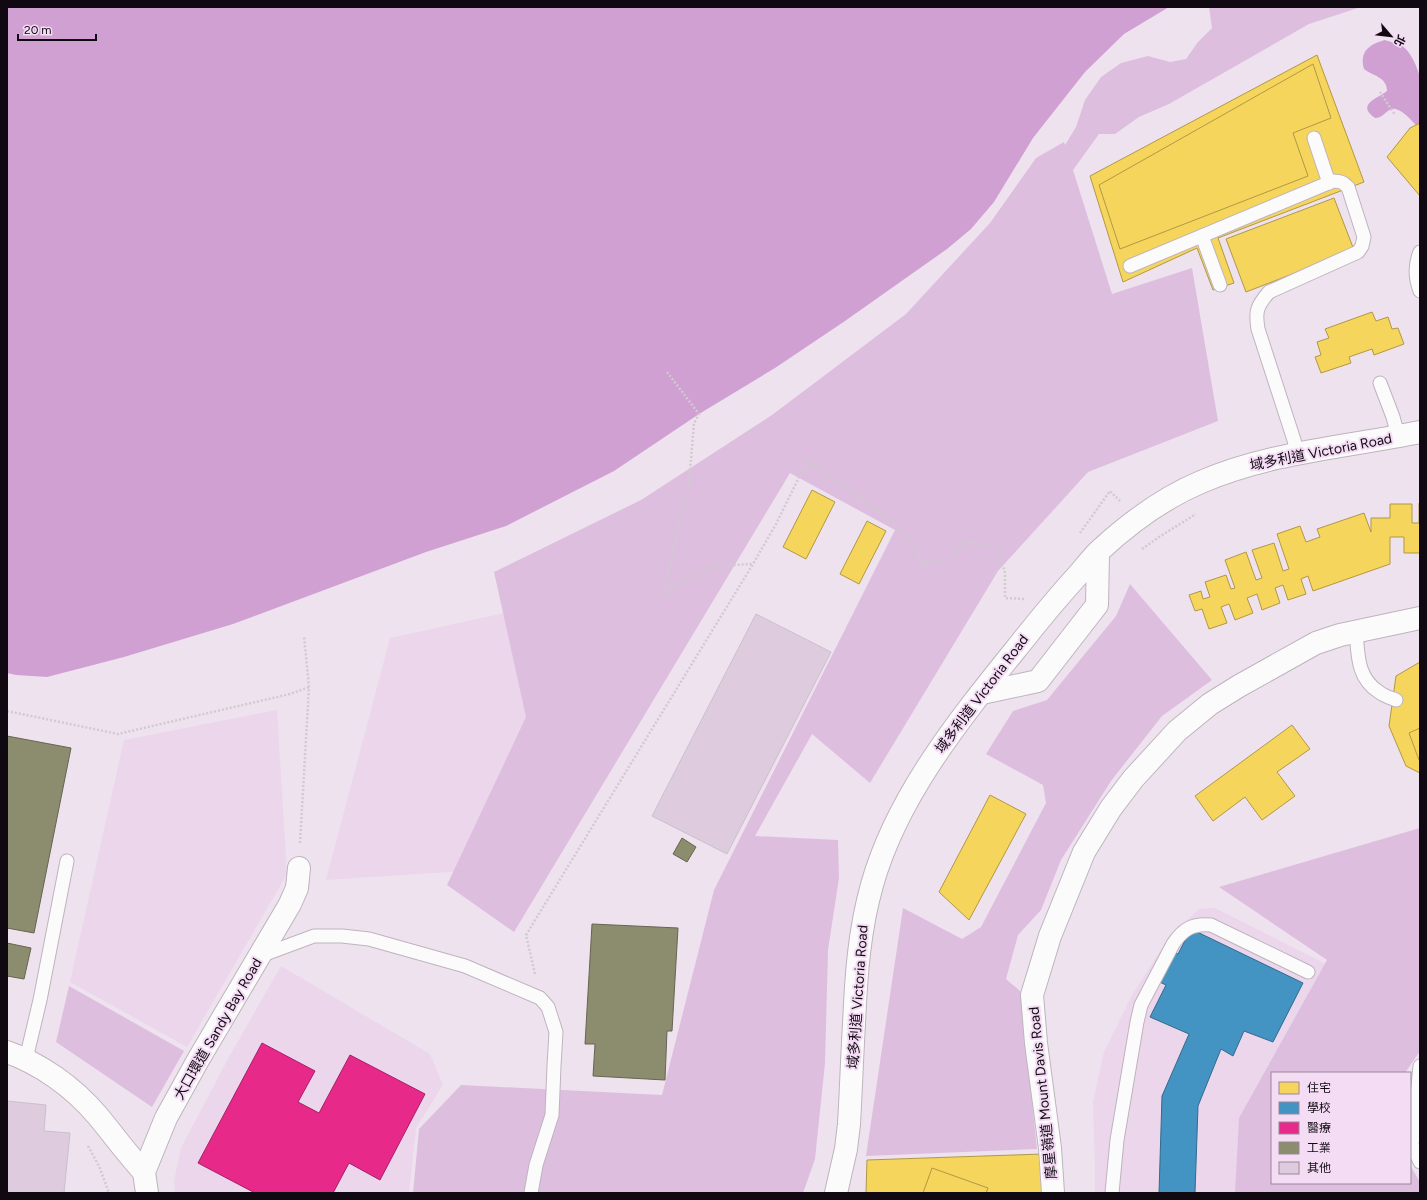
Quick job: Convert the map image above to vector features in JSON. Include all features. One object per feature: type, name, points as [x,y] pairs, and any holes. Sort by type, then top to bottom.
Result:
[{"type":"street","name":"域多利道 Victoria Road","points":[[836,1193],[846,1149],[849,1124],[858,952],[864,915],[873,882],[886,846],[916,784],[982,693],[1058,597],[1098,553],[1136,520],[1171,497],[1226,472],[1296,453],[1420,432]]},
{"type":"street","points":[[982,693],[1038,681],[1097,605],[1098,553]]},
{"type":"street","name":"摩星嶺道 Mount Davis Road","points":[[1053,1193],[1050,1148],[1036,1043],[1032,995],[1047,943],[1084,852],[1111,808],[1133,779],[1177,731],[1210,704],[1239,686],[1316,643],[1356,631],[1420,618]]},
{"type":"street","name":"大口環道 Sandy Bay Road","points":[[146,1183],[170,1112],[198,1060],[290,904],[297,888],[298,868]]},
{"type":"street","points":[[16,1055],[63,1083],[96,1114],[146,1183]]},
{"type":"lane","points":[[1314,138],[1329,183]]},
{"type":"lane","points":[[1130,266],[1329,183],[1339,181],[1348,187],[1364,237],[1362,246],[1355,255],[1270,292],[1260,303],[1256,317],[1258,329],[1290,427],[1296,453]]},
{"type":"lane","points":[[1202,236],[1220,284]]},
{"type":"lane","points":[[1420,252],[1417,260],[1416,271],[1420,291]]},
{"type":"lane","points":[[1380,383],[1393,417],[1398,436]]},
{"type":"lane","points":[[1356,631],[1360,670],[1369,684],[1380,693],[1396,700]]},
{"type":"lane","points":[[16,1055],[41,992],[67,861]]},
{"type":"lane","points":[[1112,1193],[1120,1124],[1141,1005],[1178,936],[1190,927],[1200,924],[1211,925],[1308,972]]},
{"type":"lane","points":[[260,956],[314,936],[342,936],[369,939],[465,966],[540,998],[548,1007],[556,1032],[552,1115],[536,1165],[531,1193]]},
{"type":"lane","points":[[1420,1066],[1412,1145],[1420,1162]]},
{"type":"path","points":[[1380,92],[1395,115]]},
{"type":"path","points":[[667,372],[699,414],[694,423],[689,483],[664,595],[711,566],[753,564]]},
{"type":"path","points":[[540,998],[526,935],[753,564],[776,524],[807,460],[892,521],[912,542],[923,564],[947,560],[967,541],[998,549],[1005,573],[1005,598],[1025,599]]},
{"type":"path","points":[[1078,536],[1110,491],[1121,502]]},
{"type":"path","points":[[1141,550],[1198,512]]},
{"type":"path","points":[[298,868],[309,687],[304,636]]},
{"type":"path","points":[[7,711],[118,734],[290,694],[309,687]]},
{"type":"path","points":[[99,1166],[109,1193]]},
{"type":"shaded area","points":[[7,7],[1169,7],[1124,34],[1085,72],[1033,138],[994,202],[971,229],[947,249],[845,321],[775,368],[699,414],[614,471],[506,526],[426,552],[233,624],[124,657],[47,677],[7,673]]},
{"type":"shaded area","points":[[1209,7],[1361,7],[1309,24],[1169,104],[1139,117],[1115,134],[1099,134],[1073,170],[1112,294],[1192,268],[1218,421],[1088,472],[998,571],[870,783],[812,734],[755,836],[838,840],[839,878],[828,950],[825,1063],[815,1159],[803,1193],[413,1193],[419,1129],[461,1085],[662,1095],[714,890],[895,530],[790,473],[514,932],[447,885],[526,717],[494,572],[641,500],[772,415],[906,314],[990,223],[1036,158],[1064,142],[1065,145],[1076,127],[1085,100],[1101,77],[1121,63],[1148,56],[1170,62],[1186,59],[1198,42],[1212,28]]},
{"type":"shaded area","points":[[1385,40],[1399,44],[1405,48],[1411,55],[1417,69],[1420,77],[1420,130],[1408,116],[1396,109],[1392,109],[1380,117],[1375,118],[1367,109],[1370,102],[1387,91],[1385,83],[1379,77],[1364,69],[1364,53],[1370,46]]},
{"type":"shaded area","points":[[1130,584],[1212,680],[1162,716],[1111,781],[1061,860],[1041,910],[1018,935],[1006,979],[1020,991],[1037,1149],[866,1156],[903,908],[962,939],[981,927],[1046,803],[1043,785],[986,754],[1013,711],[1047,700],[1116,616]]},
{"type":"shaded area","points":[[554,602],[495,869],[326,880],[390,638]]},
{"type":"shaded area","points":[[277,710],[287,874],[187,1047],[70,982],[124,740]]},
{"type":"shaded area","points":[[1420,828],[1420,1051],[1406,1072],[1271,1072],[1271,1184],[1411,1184],[1411,1167],[1420,1182],[1420,1193],[1235,1193],[1239,1118],[1327,960],[1219,887]]},
{"type":"shaded area","points":[[1215,908],[1326,964],[1272,1072],[1271,1072],[1270,1193],[1095,1193],[1093,1102],[1104,1052],[1132,995],[1171,934],[1199,909]]},
{"type":"shaded area","points":[[281,966],[430,1054],[443,1085],[416,1128],[409,1193],[175,1193],[174,1181],[181,1148],[229,1057]]},
{"type":"shaded area","points":[[69,986],[184,1051],[152,1107],[56,1042]]},
{"type":"building: 住宅","points":[[1317,55],[1364,182],[1218,238],[1234,283],[1213,290],[1197,248],[1123,282],[1090,176]]},
{"type":"building: 住宅","points":[[1313,64],[1331,118],[1293,133],[1308,176],[1120,249],[1099,185]]},
{"type":"building: 住宅","points":[[1420,123],[1420,196],[1387,157],[1410,128]]},
{"type":"building: 住宅","points":[[1334,198],[1354,250],[1246,292],[1226,239]]},
{"type":"building: 住宅","points":[[1372,312],[1376,321],[1388,317],[1392,329],[1398,328],[1404,344],[1374,355],[1372,349],[1349,357],[1351,363],[1321,373],[1315,357],[1321,355],[1317,342],[1329,338],[1325,329]]},
{"type":"building: 住宅","points":[[812,490],[835,502],[806,559],[783,547]]},
{"type":"building: 住宅","points":[[1419,503],[1420,553],[1404,553],[1404,537],[1390,537],[1390,564],[1313,591],[1308,576],[1301,579],[1306,594],[1288,600],[1283,585],[1275,588],[1280,603],[1262,610],[1257,594],[1247,598],[1253,613],[1235,620],[1229,604],[1221,607],[1227,623],[1209,629],[1202,609],[1195,611],[1189,595],[1201,591],[1203,599],[1210,597],[1205,582],[1226,575],[1231,589],[1235,588],[1225,560],[1246,552],[1256,580],[1262,578],[1252,550],[1274,543],[1283,571],[1289,569],[1277,534],[1300,526],[1306,542],[1320,537],[1317,529],[1364,513],[1371,532],[1371,518],[1390,518],[1390,504],[1412,504],[1412,523],[1419,523]]},
{"type":"building: 住宅","points":[[867,521],[886,531],[859,584],[840,574]]},
{"type":"building: 住宅","points":[[1420,662],[1420,773],[1406,766],[1389,726],[1396,676]]},
{"type":"building: 住宅","points":[[1292,725],[1310,749],[1277,772],[1295,796],[1262,820],[1245,797],[1213,821],[1195,796]]},
{"type":"building: 住宅","points":[[1420,728],[1420,760],[1419,760],[1409,733]]},
{"type":"building: 住宅","points":[[990,795],[1026,814],[969,920],[939,892]]},
{"type":"building: 住宅","points":[[1043,1154],[1046,1193],[866,1193],[867,1160]]},
{"type":"building: 住宅","points":[[932,1168],[988,1188],[986,1193],[923,1193]]},
{"type":"building: 學校","points":[[1191,929],[1303,983],[1273,1042],[1244,1031],[1233,1056],[1221,1049],[1198,1106],[1195,1193],[1159,1193],[1162,1096],[1189,1034],[1150,1017],[1166,985],[1151,978],[1166,948],[1178,954]]},
{"type":"building: 醫療","points":[[262,1043],[315,1071],[298,1102],[319,1113],[350,1055],[425,1094],[380,1180],[349,1163],[333,1193],[255,1193],[198,1163]]},
{"type":"building: 工業","points":[[7,736],[71,748],[34,933],[7,928]]},
{"type":"building: 工業","points":[[682,838],[696,847],[687,862],[673,854]]},
{"type":"building: 工業","points":[[592,924],[678,928],[672,1031],[667,1031],[665,1080],[593,1076],[595,1044],[585,1044]]},
{"type":"building: 工業","points":[[7,943],[31,948],[24,979],[7,976]]},
{"type":"building: 其他","points":[[756,614],[831,652],[727,854],[652,816]]},
{"type":"building: 其他","points":[[7,1101],[46,1105],[44,1131],[70,1133],[64,1193],[7,1193]]}]
